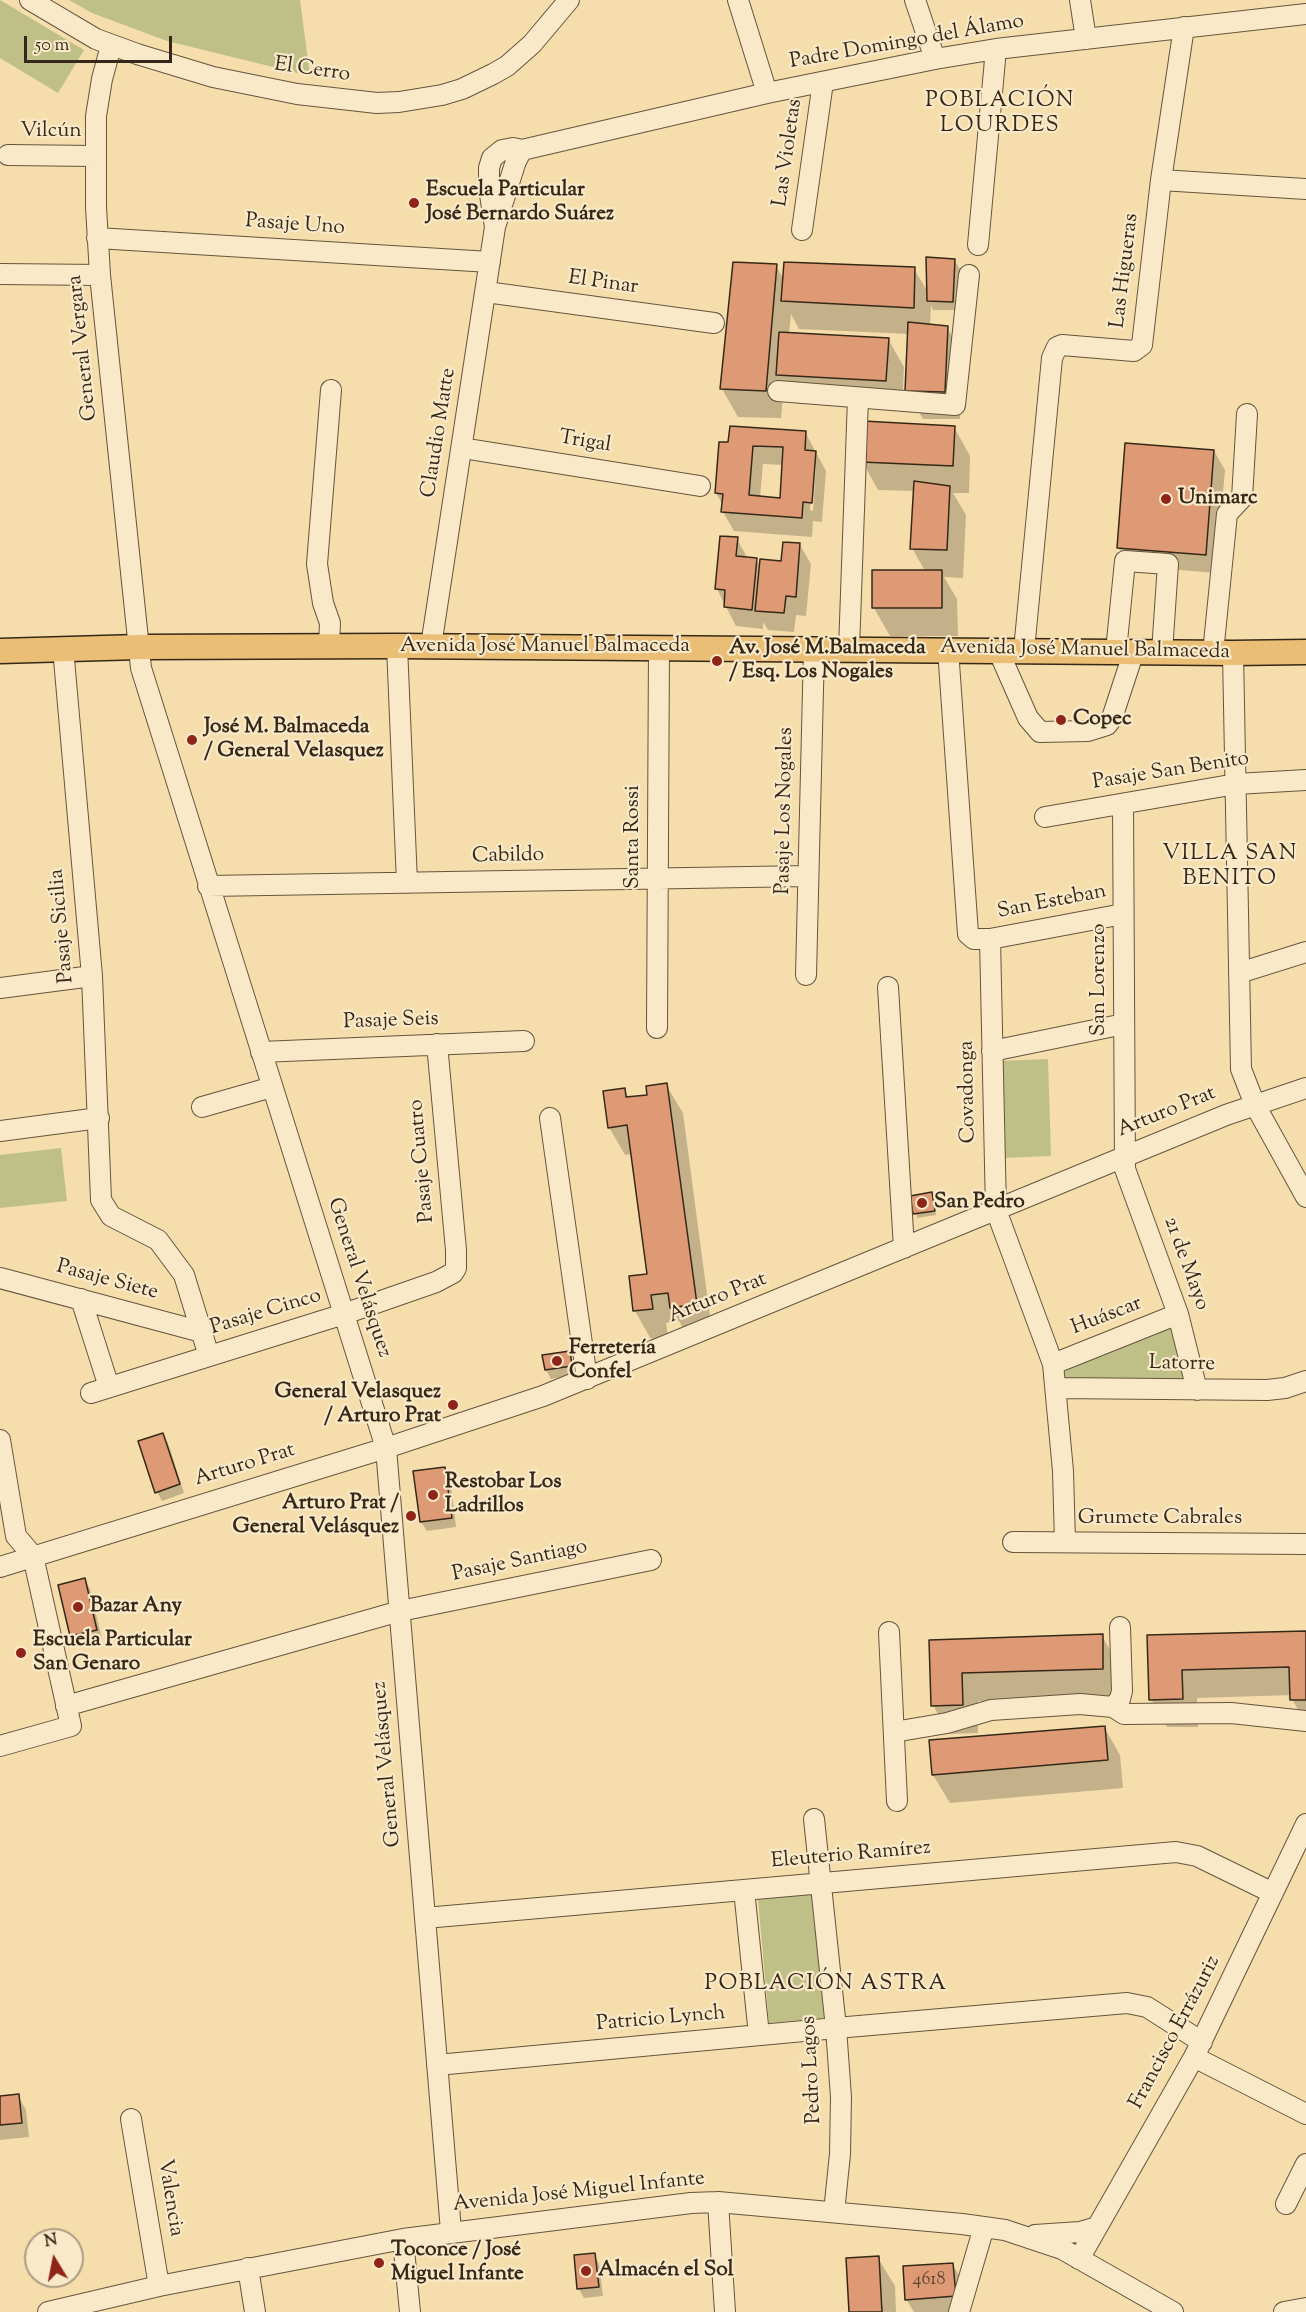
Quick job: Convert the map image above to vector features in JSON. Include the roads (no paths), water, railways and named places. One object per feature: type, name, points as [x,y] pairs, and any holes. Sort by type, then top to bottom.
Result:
[{"type":"main road","name":"Avenida José Manuel Balmaceda","points":[[0,651],[139,647],[431,646],[1306,652]]},
{"type":"street","name":"El Cerro","points":[[30,0],[80,32],[111,46],[213,77],[263,88],[351,102],[399,102],[462,89],[507,66],[532,44],[569,0]]},
{"type":"street","name":"Las Violetas","points":[[738,0],[766,93]]},
{"type":"street","points":[[915,0],[935,59]]},
{"type":"street","points":[[1080,0],[1086,39]]},
{"type":"street","name":"Padre Domingo del Álamo","points":[[522,150],[766,93],[935,59],[996,49],[1306,14]]},
{"type":"street","name":"Las Higueras","points":[[1024,650],[1053,352],[1062,345],[1134,351],[1142,345],[1161,180],[1184,27]]},
{"type":"street","name":"General Vergara","points":[[111,46],[98,101],[95,156],[97,237],[139,647]]},
{"type":"street","points":[[978,245],[996,49]]},
{"type":"street","name":"Las Violetas","points":[[802,230],[823,82]]},
{"type":"street","name":"Claudio Matte","points":[[431,646],[495,227],[489,188],[490,164],[494,155],[502,150],[513,148],[522,150]]},
{"type":"street","name":"Vilcún","points":[[8,155],[95,156]]},
{"type":"street","points":[[1161,180],[1306,189]]},
{"type":"street","name":"Pasaje Uno","points":[[97,237],[490,262]]},
{"type":"street","points":[[0,274],[100,275]]},
{"type":"street","points":[[778,391],[955,405],[969,274]]},
{"type":"street","name":"El Pinar","points":[[486,292],[714,324]]},
{"type":"street","points":[[329,646],[330,624],[323,603],[317,564],[331,390]]},
{"type":"street","points":[[849,649],[858,398]]},
{"type":"street","points":[[1247,414],[1242,498],[1227,514],[1223,653],[1236,784],[1241,1070],[1255,1105],[1306,1197]]},
{"type":"street","name":"Trigal","points":[[462,448],[700,486]]},
{"type":"street","points":[[998,650],[1028,718],[1040,732],[1088,731],[1107,725],[1112,718],[1125,651],[1125,561],[1168,564],[1162,652]]},
{"type":"street","points":[[397,646],[407,883]]},
{"type":"street","name":"General Velásquez","points":[[139,647],[145,685],[386,1448],[451,2231]]},
{"type":"street","name":"Santa Rossi","points":[[657,1028],[659,647]]},
{"type":"street","name":"Pasaje Sicilia","points":[[63,648],[92,976],[101,1200],[111,1216],[158,1240],[184,1275],[202,1332]]},
{"type":"street","name":"Pasaje Los Nogales","points":[[806,975],[814,649]]},
{"type":"street","points":[[948,649],[967,929],[968,934],[974,939],[990,939]]},
{"type":"street","name":"Pasaje San Benito","points":[[1045,817],[1236,784],[1306,780]]},
{"type":"street","name":"San Lorenzo","points":[[1123,804],[1124,1157]]},
{"type":"street","name":"Cabildo","points":[[208,886],[808,876]]},
{"type":"street","name":"San Esteban","points":[[990,939],[1123,914]]},
{"type":"street","name":"Covadonga","points":[[990,939],[996,1210],[1053,1364],[1063,1471],[1065,1542]]},
{"type":"street","points":[[1239,972],[1306,952]]},
{"type":"street","points":[[0,988],[92,976]]},
{"type":"street","points":[[888,987],[904,1248]]},
{"type":"street","points":[[992,1051],[1124,1024]]},
{"type":"street","name":"Pasaje Seis","points":[[261,1052],[524,1041]]},
{"type":"street","name":"Pasaje Cuatro","points":[[437,1044],[456,1250],[456,1268],[453,1273]]},
{"type":"street","points":[[202,1107],[272,1088]]},
{"type":"street","name":"Arturo Prat","points":[[0,1567],[386,1448],[543,1396],[1124,1157],[1255,1105],[1306,1088]]},
{"type":"street","points":[[0,1131],[99,1118]]},
{"type":"street","points":[[550,1118],[587,1379]]},
{"type":"street","name":"21 de Mayo","points":[[1124,1157],[1129,1182],[1178,1314],[1197,1390]]},
{"type":"street","name":"Pasaje Cinco","points":[[81,1299],[100,1390],[344,1314],[436,1282],[453,1273]]},
{"type":"street","name":"Pasaje Siete","points":[[0,1278],[202,1332]]},
{"type":"street","name":"Huáscar","points":[[1053,1364],[1178,1314]]},
{"type":"street","points":[[202,1332],[209,1356]]},
{"type":"street","name":"Latorre","points":[[1057,1388],[1276,1390],[1306,1381]]},
{"type":"street","points":[[0,1440],[16,1536],[33,1556],[71,1726],[0,1746]]},
{"type":"street","name":"Grumete Cabrales","points":[[1013,1542],[1306,1544]]},
{"type":"street","name":"Pasaje Santiago","points":[[66,1706],[400,1611],[651,1560]]},
{"type":"street","points":[[1113,1707],[1120,1699],[1122,1691],[1120,1627]]},
{"type":"street","points":[[889,1632],[897,1801]]},
{"type":"street","points":[[894,1732],[947,1724],[991,1710],[1080,1704],[1113,1707],[1124,1714],[1231,1713],[1306,1721]]},
{"type":"street","name":"Pedro Lagos","points":[[814,1819],[836,2028],[841,2126],[834,2212]]},
{"type":"street","name":"Francisco Errázuriz","points":[[1079,2259],[1198,2049],[1306,1824]]},
{"type":"street","name":"Eleuterio Ramírez","points":[[425,1918],[1176,1852],[1197,1856],[1273,1893]]},
{"type":"street","points":[[744,1890],[759,2035]]},
{"type":"street","name":"Patricio Lynch","points":[[437,2065],[1127,2003],[1147,2007],[1198,2049],[1306,2114]]},
{"type":"street","name":"Valencia","points":[[131,2118],[159,2286]]},
{"type":"street","points":[[1286,2204],[1306,2164]]},
{"type":"street","points":[[718,2202],[725,2312]]},
{"type":"street","name":"Avenida José Miguel Infante","points":[[48,2312],[248,2268],[451,2231],[691,2203],[718,2202],[984,2227],[1025,2235],[1079,2259],[1173,2312]]},
{"type":"street","points":[[959,2312],[984,2227]]},
{"type":"street","points":[[1025,2235],[1080,2232],[1097,2227]]},
{"type":"street","points":[[403,2239],[410,2312]]},
{"type":"street","points":[[248,2268],[255,2312]]},
{"type":"street","points":[[1284,2312],[1306,2308]]},
{"type":"place","name":"Escuela Particular José Bernardo Suárez","points":[[414,203]]},
{"type":"place","name":"Unimarc","points":[[1166,499]]},
{"type":"place","name":"Av. José M.Balmaceda / Esq. Los Nogales","points":[[717,661]]},
{"type":"place","name":"Copec","points":[[1061,720]]},
{"type":"place","name":"José M. Balmaceda / General Velasquez","points":[[192,740]]},
{"type":"place","name":"San Pedro","points":[[922,1203]]},
{"type":"place","name":"Ferretería Confel","points":[[557,1361]]},
{"type":"place","name":"General Velasquez / Arturo Prat","points":[[453,1405]]},
{"type":"place","name":"Restobar Los Ladrillos","points":[[433,1495]]},
{"type":"place","name":"Arturo Prat / General Velásquez","points":[[411,1516]]},
{"type":"place","name":"Bazar Any","points":[[78,1607]]},
{"type":"place","name":"Escuela Particular San Genaro","points":[[21,1653]]},
{"type":"place","name":"Toconce / José Miguel Infante","points":[[379,2263]]},
{"type":"place","name":"Almacén el Sol","points":[[586,2271]]},
{"type":"district","name":"POBLACIÓN LOURDES","points":[[1000,114]]},
{"type":"district","name":"VILLA SAN BENITO","points":[[1230,868]]},
{"type":"district","name":"POBLACIÓN ASTRA","points":[[826,1985]]}]
